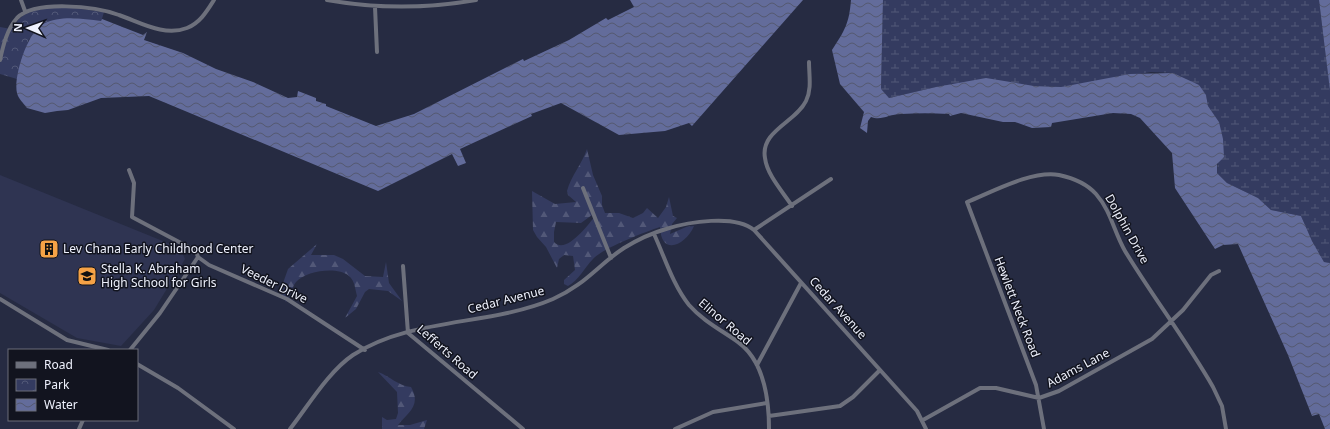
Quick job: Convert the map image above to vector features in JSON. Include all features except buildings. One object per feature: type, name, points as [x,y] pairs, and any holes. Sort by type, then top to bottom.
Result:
[{"type":"street","points":[[21,0],[25,11]]},
{"type":"street","points":[[69,0],[69,6]]},
{"type":"street","points":[[0,60],[11,26],[25,11],[38,6],[69,6],[103,10],[151,27],[174,31],[186,29],[194,24],[204,15],[214,0]]},
{"type":"street","points":[[327,0],[375,7],[432,7],[476,0]]},
{"type":"street","points":[[375,7],[377,52]]},
{"type":"street","points":[[792,206],[768,168],[764,157],[767,143],[771,136],[793,118],[804,105],[810,87],[809,62]]},
{"type":"street","name":"Veeder Drive","points":[[128,170],[134,183],[132,216],[196,252],[198,257],[209,265],[287,299],[365,350]]},
{"type":"street","name":"Dolphin Drive","points":[[975,199],[1023,180],[1041,175],[1058,175],[1080,182],[1095,193],[1105,205],[1125,250],[1219,398],[1224,412],[1226,429]]},
{"type":"street","points":[[754,230],[831,179]]},
{"type":"street","points":[[583,188],[611,258]]},
{"type":"street","name":"Hewlett Neck Road","points":[[975,199],[966,202],[1036,385],[1044,429]]},
{"type":"street","name":"Cedar Avenue","points":[[290,429],[336,371],[350,358],[381,340],[408,333],[512,312],[552,299],[581,284],[625,247],[654,234],[683,225],[714,221],[737,223],[754,230],[917,410],[926,429]]},
{"type":"street","name":"Elinor Road","points":[[654,234],[674,280],[690,306],[705,321],[740,344],[757,365],[767,403],[768,429]]},
{"type":"street","points":[[131,349],[160,313],[198,257]]},
{"type":"street","name":"Lefferts Road","points":[[403,266],[408,333],[523,429]]},
{"type":"street","name":"Adams Lane","points":[[923,420],[980,388],[996,388],[1039,398],[1059,391],[1152,339],[1195,297],[1209,277],[1219,270]]},
{"type":"street","points":[[757,365],[801,283]]},
{"type":"street","points":[[0,299],[67,340],[104,349]]},
{"type":"street","points":[[138,365],[178,388],[234,429]]},
{"type":"street","points":[[768,416],[840,406],[853,398],[880,370]]},
{"type":"street","points":[[675,429],[713,412],[767,403]]},
{"type":"shaded area","name":"Stella K. Abraham High School for Girls","points":[[0,175],[180,248],[185,259],[154,310],[121,346],[77,338],[0,293]]},
{"type":"green space","points":[[883,0],[1319,0],[1330,91],[1330,263],[1324,262],[1312,241],[1301,216],[1271,210],[1258,198],[1227,183],[1217,173],[1219,122],[1208,106],[1206,95],[1173,73],[1151,72],[1061,87],[936,87],[889,98],[881,90]]},
{"type":"green space","points":[[57,6],[104,12],[101,22],[73,18],[29,39],[17,79],[0,74],[0,27],[11,29],[16,22],[26,14],[42,8]]},
{"type":"green space","points":[[587,149],[593,175],[602,196],[602,205],[605,213],[619,213],[633,218],[643,213],[647,208],[658,218],[666,207],[669,197],[673,216],[677,218],[672,224],[670,234],[686,227],[694,226],[690,233],[680,243],[674,245],[669,245],[665,242],[661,236],[660,227],[615,245],[593,259],[578,277],[568,286],[564,284],[564,280],[575,270],[573,256],[564,255],[559,259],[557,268],[546,247],[537,237],[533,230],[532,191],[555,204],[576,202],[568,195],[567,191],[571,180]],"holes":[[[592,215],[596,215],[570,242],[564,245],[559,245],[554,242],[556,222],[581,223]]]},
{"type":"green space","points":[[317,244],[311,255],[334,255],[343,259],[365,276],[383,277],[386,262],[389,283],[402,301],[388,291],[369,289],[365,292],[356,309],[345,318],[357,296],[352,280],[344,273],[337,271],[322,271],[307,275],[296,282],[286,302],[282,294],[282,286],[288,269]]},
{"type":"green space","points":[[378,372],[402,385],[411,387],[414,394],[415,399],[412,409],[398,425],[410,425],[427,420],[424,429],[382,429],[382,417],[387,420],[396,419],[398,413],[397,392]]},
{"type":"water","points":[[630,0],[803,0],[692,126],[689,123],[665,131],[619,135],[561,103],[531,114],[532,116],[460,149],[466,163],[458,166],[452,154],[378,191],[149,96],[101,98],[68,110],[45,113],[27,108],[17,93],[17,76],[23,55],[32,35],[37,28],[57,19],[72,18],[101,21],[102,19],[143,35],[147,32],[144,40],[183,53],[216,69],[253,82],[288,98],[297,97],[298,91],[316,98],[316,101],[326,104],[326,106],[376,126],[414,114],[523,59],[524,61],[569,40],[606,18],[608,20],[634,7]]},
{"type":"water","points":[[851,0],[883,0],[881,89],[889,98],[936,87],[986,78],[1034,86],[1061,87],[1130,74],[1173,73],[1199,85],[1206,95],[1208,106],[1219,122],[1223,139],[1224,157],[1217,164],[1217,173],[1227,183],[1258,198],[1271,210],[1301,216],[1312,241],[1324,262],[1330,263],[1330,429],[1325,429],[1319,414],[1312,416],[1288,355],[1238,244],[1223,245],[1215,249],[1175,188],[1172,153],[1140,118],[1131,114],[1113,113],[1052,123],[1051,127],[1032,128],[1015,122],[1003,122],[961,113],[950,116],[949,114],[919,113],[893,115],[882,118],[871,117],[868,121],[867,133],[860,128],[864,112],[840,84],[832,50],[846,26]]},
{"type":"water","points":[[1319,0],[1330,0],[1330,91]]},
{"type":"place","name":"Lev Chana Early Childhood Center","points":[[49,249]]},
{"type":"place","name":"Stella K. Abraham High School for Girls","points":[[87,276]]}]
